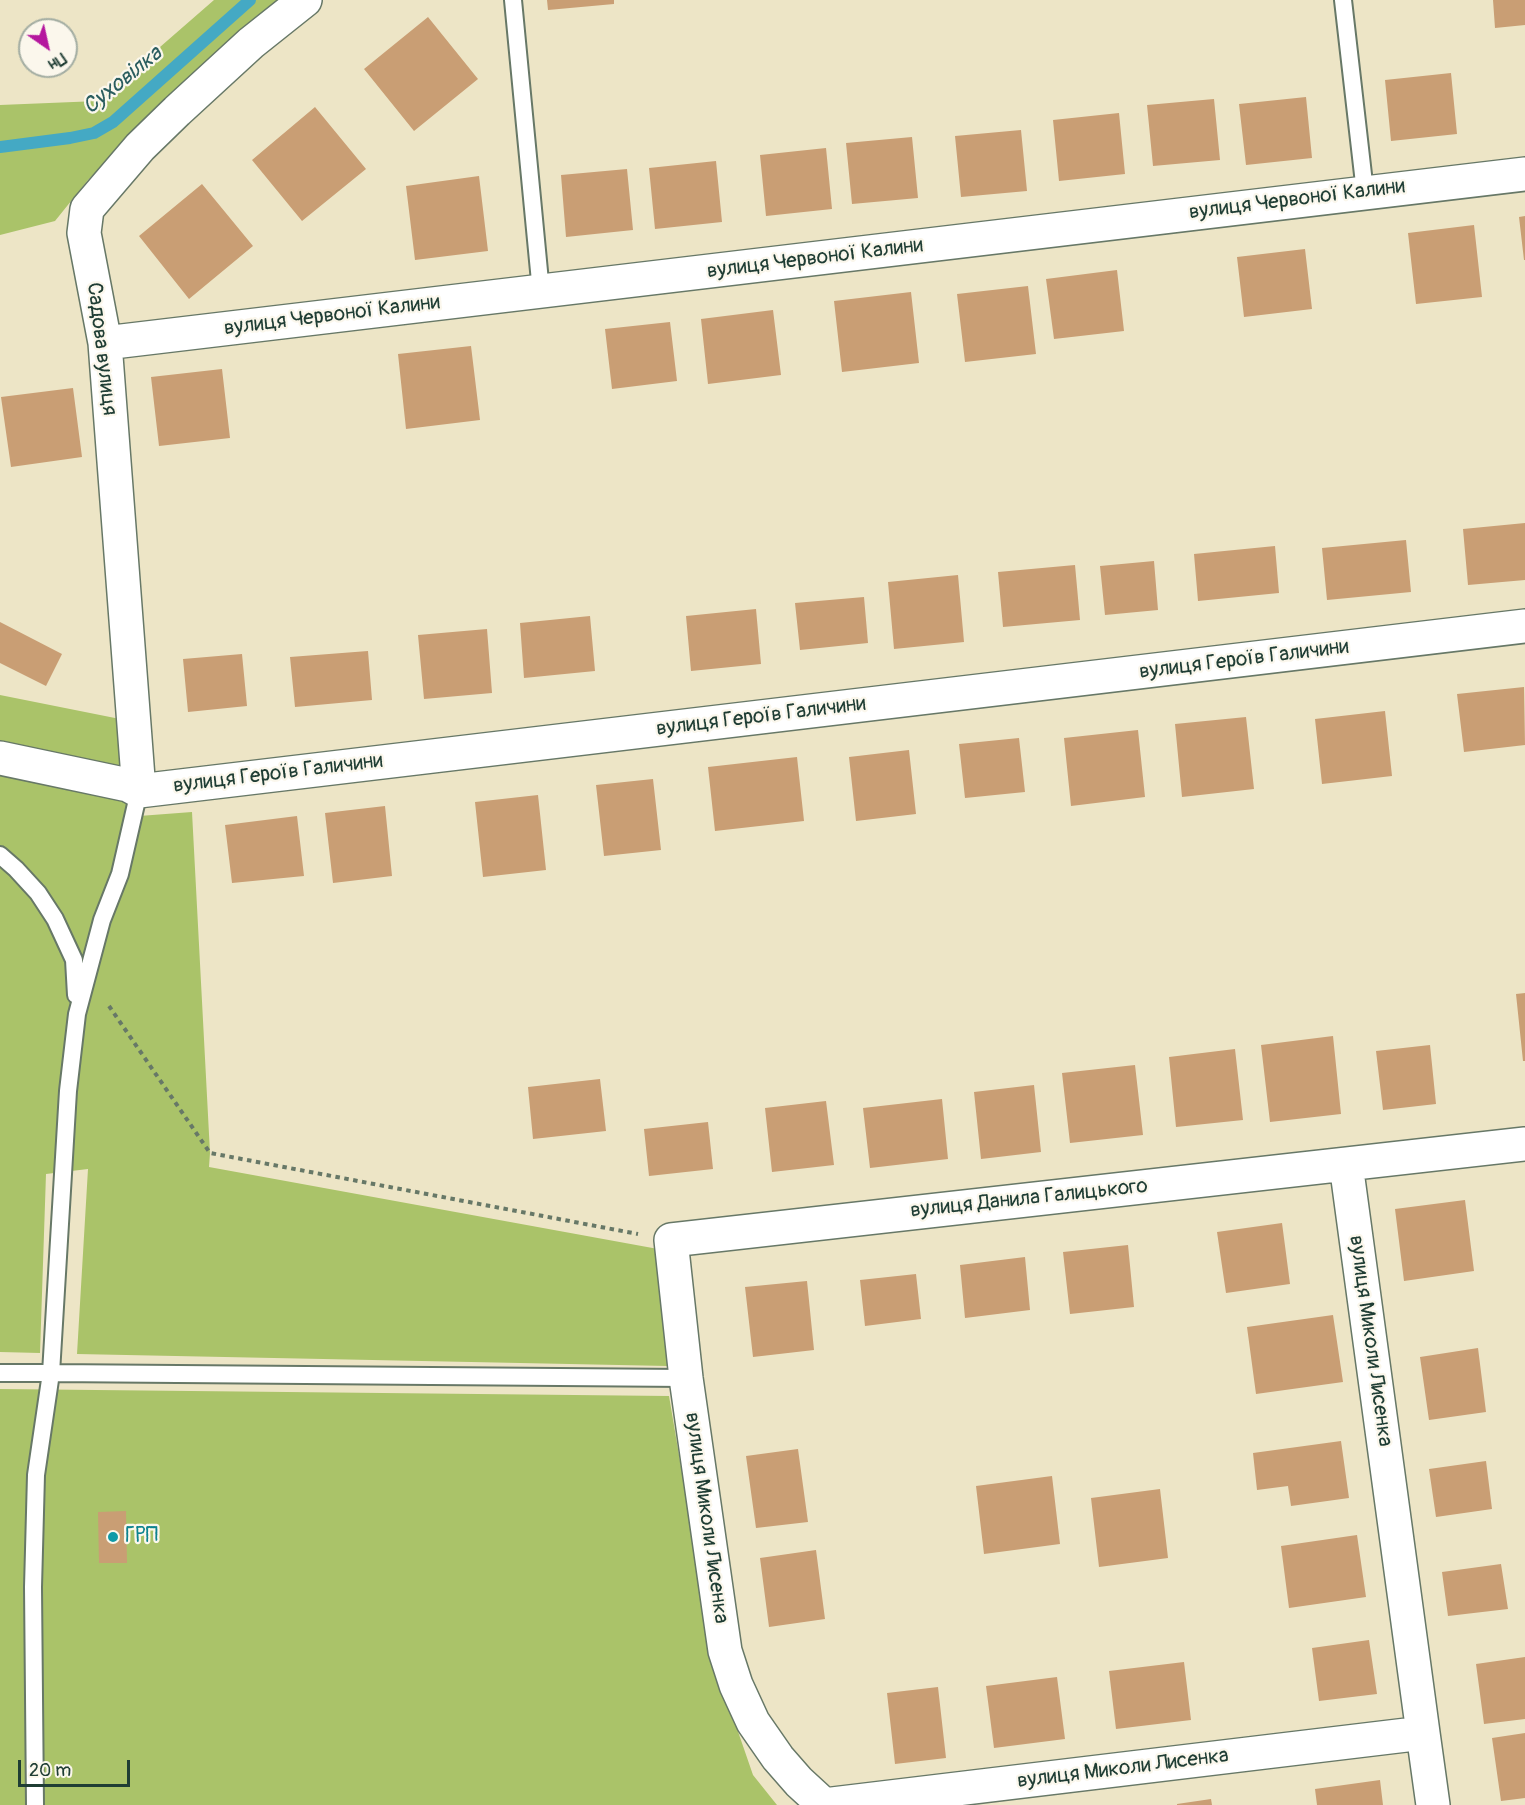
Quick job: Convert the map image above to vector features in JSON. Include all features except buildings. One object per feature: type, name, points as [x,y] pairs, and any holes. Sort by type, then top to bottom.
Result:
[{"type":"street","name":"Садова вулиця","points":[[139,791],[105,343],[84,233],[87,209],[140,147],[177,111],[251,42],[305,0]]},
{"type":"street","name":"вулиця Червоної Калини","points":[[105,343],[1525,174]]},
{"type":"street","name":"вулиця Героїв Галичини","points":[[0,758],[128,785],[139,791],[1525,626]]},
{"type":"street","name":"вулиця Данила Галицького","points":[[671,1240],[1525,1144]]},
{"type":"street","name":"вулиця Миколи Лисенка","points":[[1346,1164],[1433,1805]]},
{"type":"street","points":[[671,1240],[686,1378]]},
{"type":"street","name":"вулиця Миколи Лисенка","points":[[686,1378],[724,1651],[753,1722],[778,1758],[824,1805],[942,1797],[1423,1733]]},
{"type":"lane","points":[[513,0],[541,292]]},
{"type":"lane","points":[[1343,0],[1365,192]]},
{"type":"lane","points":[[35,1805],[33,1587],[36,1475],[51,1372],[68,1091],[77,1014],[102,920],[120,874],[139,791]]},
{"type":"lane","points":[[0,855],[38,893],[55,919],[74,960],[77,1014]]},
{"type":"lane","points":[[0,1373],[686,1378]]},
{"type":"path","points":[[87,974],[210,1153],[671,1240]]},
{"type":"green space","points":[[214,0],[282,0],[129,138],[88,180],[55,221],[0,235],[0,105],[98,101]]},
{"type":"green space","points":[[0,695],[130,721],[126,817],[192,812],[209,1167],[658,1249],[668,1366],[77,1354],[88,1169],[46,1174],[40,1353],[0,1352]]},
{"type":"green space","points":[[0,1389],[669,1396],[714,1662],[753,1775],[777,1805],[0,1805]]},
{"type":"waterway","name":"Суховілка","points":[[0,147],[94,133],[113,122],[250,0]]},
{"type":"place","name":"ГРП","points":[[113,1537]]}]
